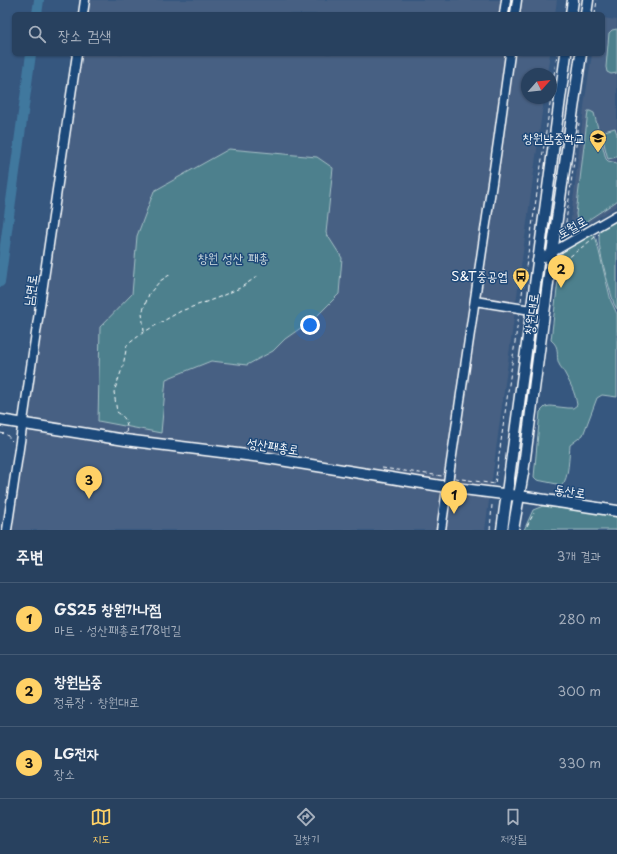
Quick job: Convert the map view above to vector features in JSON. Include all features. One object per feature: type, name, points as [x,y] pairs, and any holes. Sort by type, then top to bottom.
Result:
[{"type":"main road","points":[[571,12],[573,0]]},
{"type":"main road","points":[[586,12],[588,0]]},
{"type":"main road","name":"창원대로","points":[[502,530],[566,56]]},
{"type":"main road","name":"창원대로","points":[[513,530],[523,473],[552,252],[581,56]]},
{"type":"main road","name":"성산패총로","points":[[2,421],[125,440],[262,457],[447,487],[519,496]]},
{"type":"main road","name":"동산로","points":[[519,496],[617,511]]},
{"type":"street","points":[[83,12],[85,0]]},
{"type":"street","points":[[504,12],[506,0]]},
{"type":"street","points":[[515,12],[517,0]]},
{"type":"street","name":"남면로","points":[[8,530],[77,56]]},
{"type":"street","points":[[442,530],[510,56]]},
{"type":"street","name":"토월로","points":[[537,261],[617,215]]},
{"type":"street","points":[[475,301],[531,310]]},
{"type":"path","points":[[595,12],[596,0]]},
{"type":"path","points":[[555,68],[557,56]]},
{"type":"path","points":[[495,484],[550,104]]},
{"type":"path","points":[[563,239],[579,124]]},
{"type":"path","points":[[558,265],[598,234]]},
{"type":"path","points":[[144,332],[142,313],[149,294],[160,281],[171,274]]},
{"type":"path","points":[[125,440],[128,424],[125,417],[117,412],[114,392],[123,366],[127,345],[144,332],[181,311],[240,288],[258,276]]},
{"type":"path","points":[[0,433],[6,434],[12,441]]},
{"type":"path","points":[[490,530],[492,505]]},
{"type":"path","points":[[527,526],[534,513]]},
{"type":"shaded area","points":[[89,0],[557,0],[555,12],[87,12]]},
{"type":"shaded area","name":"창원남중학교","points":[[605,18],[617,20],[617,206],[580,229],[576,229],[572,225],[571,219],[585,99],[592,56],[605,56]]},
{"type":"shaded area","points":[[81,56],[550,56],[548,68],[521,68],[521,104],[543,104],[485,530],[11,530],[23,440]]},
{"type":"green space","points":[[617,29],[617,73],[611,74],[607,72],[606,67],[609,33],[612,30]]},
{"type":"green space","points":[[588,111],[594,113],[606,159],[617,163],[617,201],[582,224],[577,220],[576,214]]},
{"type":"green space","points":[[615,128],[617,134],[617,157],[608,159],[601,132]]},
{"type":"green space","name":"창원 성산 패총","points":[[229,149],[317,157],[333,168],[326,233],[342,258],[339,294],[315,318],[285,339],[273,351],[247,365],[211,361],[166,379],[161,433],[98,421],[100,327],[132,294],[137,236],[154,191]]},
{"type":"green space","points":[[617,218],[617,309],[614,304],[604,266],[599,237],[603,226]]},
{"type":"green space","points":[[593,234],[596,239],[611,301],[617,314],[617,397],[602,395],[597,398],[583,435],[570,445],[566,478],[562,485],[537,480],[534,477],[540,412],[545,407],[550,406],[573,408],[577,405],[572,388],[559,364],[556,346],[551,340],[561,255],[565,248]]},
{"type":"green space","points":[[543,506],[617,515],[617,530],[524,530],[533,510]]},
{"type":"waterway","points":[[37,12],[39,0]]},
{"type":"waterway","points":[[0,282],[31,56]]},
{"type":"place","name":"창원남중학교","points":[[598,153]]},
{"type":"place","name":"창원남중","points":[[561,288]]},
{"type":"place","name":"S&T중공업","points":[[521,291]]},
{"type":"place","name":"LG전자","points":[[89,499]]},
{"type":"place","name":"GS25 창원가나점","points":[[454,514]]}]
